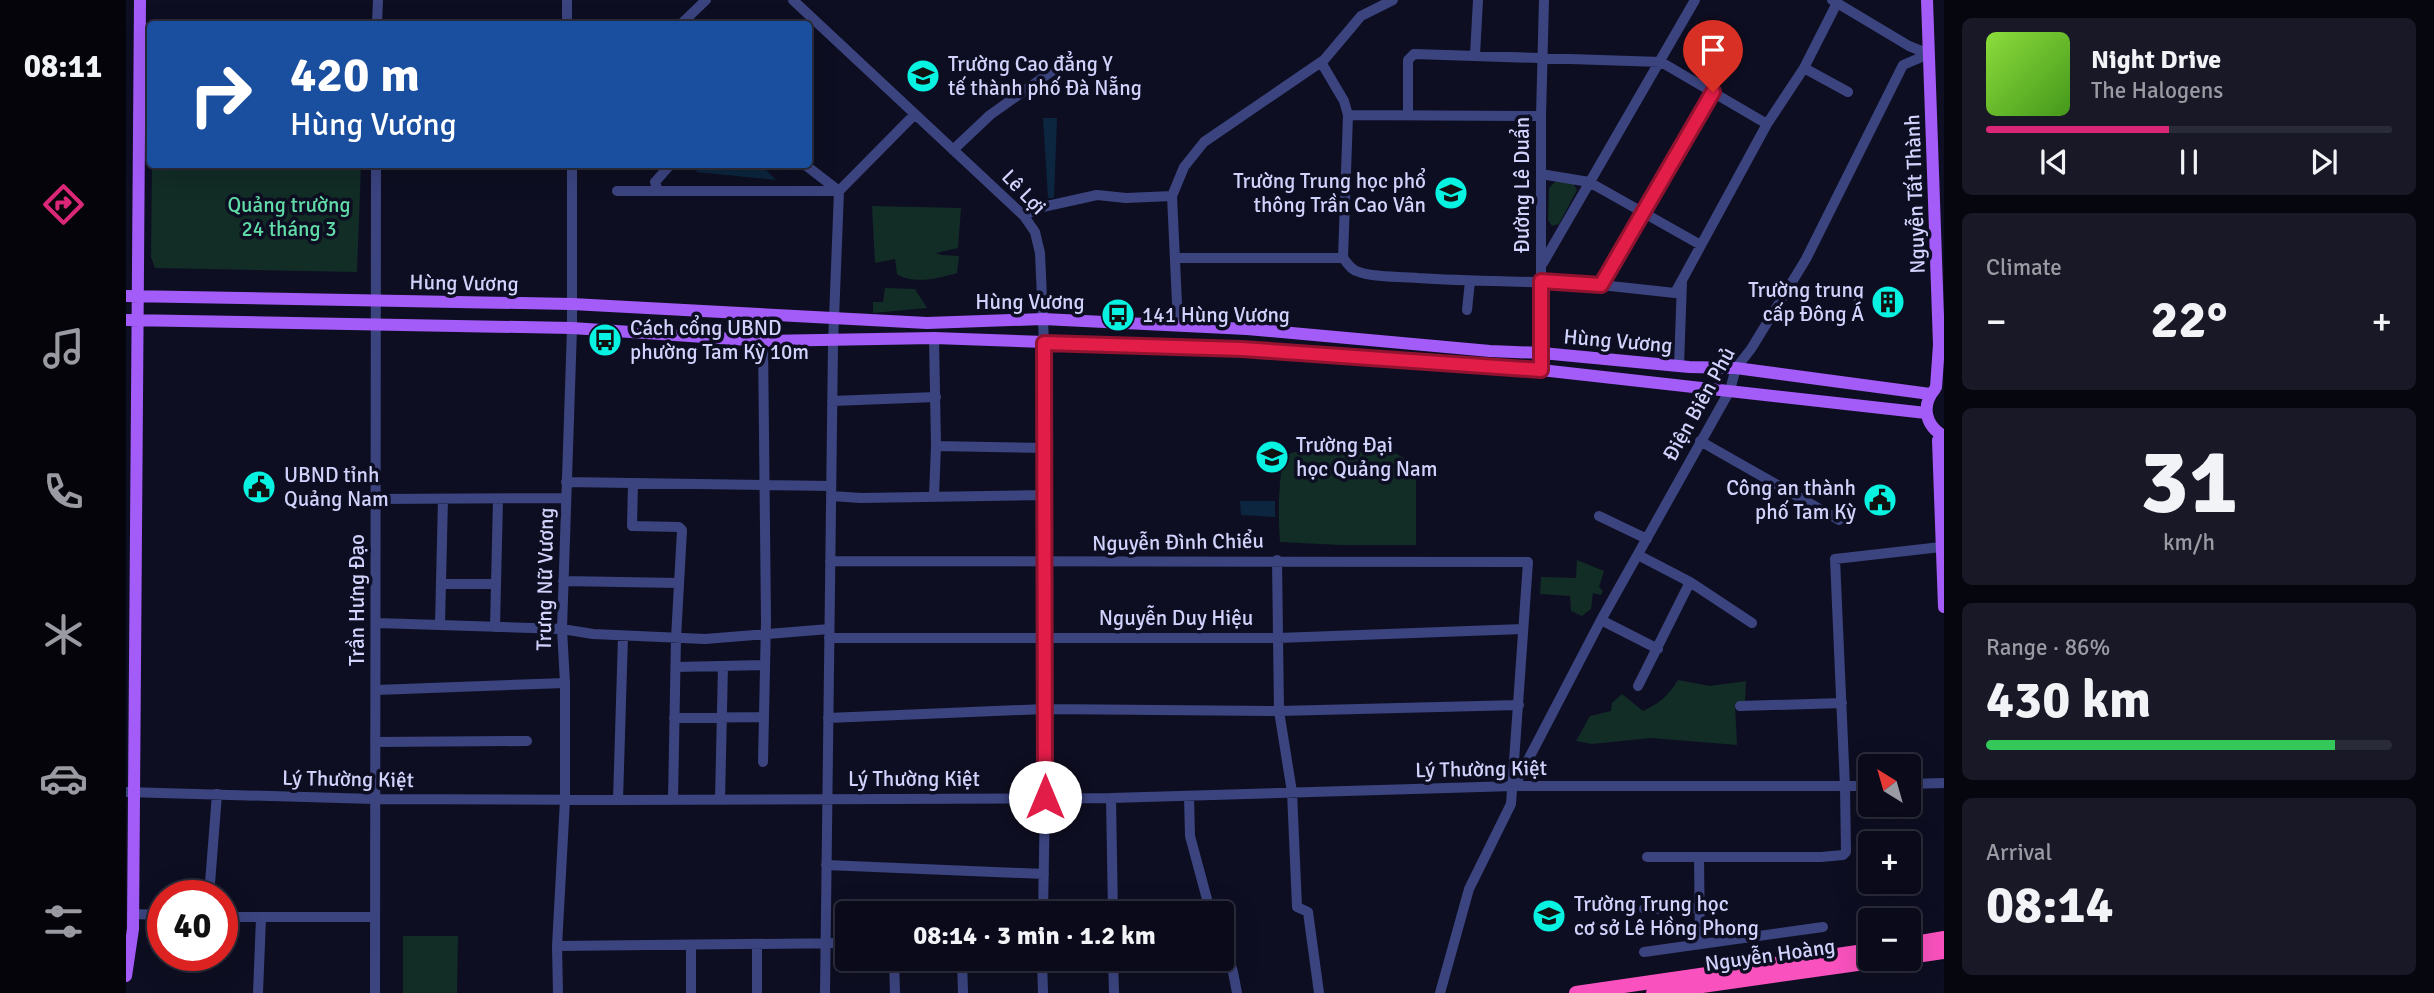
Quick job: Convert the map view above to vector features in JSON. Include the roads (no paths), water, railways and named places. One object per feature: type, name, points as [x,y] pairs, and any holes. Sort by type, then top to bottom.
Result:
[{"type":"highway","points":[[1921,942],[1944,938]]},
{"type":"highway","name":"Nguyễn Hoàng","points":[[1576,993],[1858,952]]},
{"type":"highway","points":[[1921,955],[1944,952]]},
{"type":"highway","name":"Nguyễn Hoàng","points":[[1653,993],[1858,964]]},
{"type":"main road","points":[[126,976],[133,914],[130,792],[132,181],[145,28],[139,0]]},
{"type":"main road","name":"Nguyễn Tất Thành","points":[[1926,413],[1937,388],[1940,345],[1927,0]]},
{"type":"main road","name":"Hùng Vương","points":[[132,296],[572,304],[927,323],[1043,319],[1247,329],[1490,351],[1736,368],[1937,388]]},
{"type":"main road","name":"Hùng Vương","points":[[132,320],[572,328],[763,341],[934,338],[1242,349],[1541,370],[1926,413]]},
{"type":"main road","points":[[1926,413],[1939,435],[1944,470]]},
{"type":"main road","points":[[1939,435],[1944,607]]},
{"type":"street","points":[[377,21],[378,0]]},
{"type":"street","points":[[567,0],[567,21]]},
{"type":"street","points":[[684,21],[706,0]]},
{"type":"street","name":"Lê Lợi","points":[[793,0],[1024,216],[1035,232],[1040,253],[1044,343],[1043,901]]},
{"type":"street","points":[[1178,326],[1172,196],[1184,167],[1204,142],[1330,55],[1361,16],[1393,0]]},
{"type":"street","points":[[1475,55],[1478,0]]},
{"type":"street","name":"Đường Lê Duẩn","points":[[1541,370],[1544,0]]},
{"type":"street","points":[[1541,266],[1695,0]]},
{"type":"street","points":[[1321,62],[1344,101],[1348,115],[1343,258],[1352,269],[1359,273],[1470,281],[1541,281],[1675,293],[1699,244],[1767,124],[1804,68],[1834,1],[1909,46],[1929,54]]},
{"type":"street","name":"Điện Biên Phủ","points":[[1514,786],[1601,620],[1730,390],[1736,368],[1751,349],[1806,259],[1903,65],[1929,54]]},
{"type":"street","points":[[1408,116],[1410,56],[1475,55],[1661,62],[1767,124]]},
{"type":"street","points":[[1804,68],[1848,92]]},
{"type":"street","points":[[953,149],[990,115],[1055,69]]},
{"type":"street","points":[[1601,285],[1713,92]]},
{"type":"street","points":[[1348,115],[1541,116]]},
{"type":"street","points":[[825,993],[833,340],[839,191],[914,116]]},
{"type":"street","name":"Trần Hưng Đạo","points":[[374,993],[377,623],[376,168]]},
{"type":"street","name":"Trưng Nữ Vương","points":[[558,993],[557,946],[565,800],[562,629],[572,328],[572,168]]},
{"type":"street","points":[[658,191],[655,182],[667,168]]},
{"type":"street","points":[[809,168],[839,191]]},
{"type":"street","points":[[1541,173],[1589,182],[1699,244]]},
{"type":"street","points":[[617,191],[839,191]]},
{"type":"street","points":[[1024,216],[1038,208],[1097,195],[1126,198],[1172,196]]},
{"type":"street","points":[[1176,258],[1343,258]]},
{"type":"street","points":[[1467,310],[1470,281]]},
{"type":"street","points":[[1679,366],[1682,281]]},
{"type":"street","points":[[934,338],[934,496]]},
{"type":"street","points":[[763,341],[766,636],[763,762]]},
{"type":"street","points":[[832,401],[936,397]]},
{"type":"street","points":[[1700,441],[1839,520]]},
{"type":"street","points":[[936,446],[1045,448]]},
{"type":"street","points":[[566,482],[764,485],[831,491],[861,498],[1045,495]]},
{"type":"street","points":[[633,483],[632,526],[681,528],[673,800]]},
{"type":"street","points":[[376,499],[565,498]]},
{"type":"street","points":[[440,624],[443,499]]},
{"type":"street","points":[[495,627],[498,499]]},
{"type":"street","points":[[1598,516],[1647,539]]},
{"type":"street","points":[[1647,856],[1843,855],[1846,852],[1835,559],[1941,547]]},
{"type":"street","points":[[1638,555],[1690,582],[1752,623]]},
{"type":"street","points":[[1277,560],[1279,711],[1292,792],[1297,907],[1307,912],[1319,993]]},
{"type":"street","name":"Nguyễn Đình Chiểu","points":[[830,561],[1528,562],[1524,629]]},
{"type":"street","points":[[563,581],[678,583]]},
{"type":"street","points":[[1638,686],[1690,582]]},
{"type":"street","points":[[440,584],[496,584]]},
{"type":"street","points":[[1601,620],[1658,649]]},
{"type":"street","name":"Nguyễn Duy Hiệu","points":[[377,623],[562,629],[624,636],[705,639],[829,634],[1278,638],[1524,629]]},
{"type":"street","points":[[1440,993],[1469,889],[1511,804],[1524,629]]},
{"type":"street","points":[[618,800],[624,636]]},
{"type":"street","points":[[676,667],[765,665]]},
{"type":"street","points":[[720,800],[723,666]]},
{"type":"street","points":[[376,690],[565,683]]},
{"type":"street","points":[[1740,706],[1842,703]]},
{"type":"street","points":[[828,718],[1045,709],[1279,711],[1519,705]]},
{"type":"street","points":[[674,718],[764,718]]},
{"type":"street","points":[[375,742],[527,741]]},
{"type":"street","points":[[1922,784],[1944,783]]},
{"type":"street","name":"Lý Thường Kiệt","points":[[130,792],[374,799],[720,800],[1111,798],[1514,786],[1858,786]]},
{"type":"street","points":[[210,880],[217,794]]},
{"type":"street","points":[[1189,796],[1190,836],[1208,901]]},
{"type":"street","points":[[1111,798],[1113,901]]},
{"type":"street","points":[[1699,857],[1700,944]]},
{"type":"street","points":[[826,865],[1044,874]]},
{"type":"street","points":[[1644,909],[1700,908]]},
{"type":"street","points":[[133,914],[147,914]]},
{"type":"street","points":[[238,917],[374,917]]},
{"type":"street","points":[[258,993],[261,918]]},
{"type":"street","points":[[1644,952],[1823,927]]},
{"type":"street","points":[[557,946],[835,943]]},
{"type":"street","points":[[757,944],[757,993]]},
{"type":"street","points":[[691,945],[691,993]]},
{"type":"street","points":[[894,971],[895,993]]},
{"type":"street","points":[[962,971],[963,993]]},
{"type":"street","points":[[1042,971],[1043,993]]},
{"type":"street","points":[[1113,971],[1114,993]]},
{"type":"street","points":[[1233,971],[1237,993]]},
{"type":"water","points":[[1043,118],[1057,118],[1054,198],[1048,198]]},
{"type":"water","points":[[700,168],[764,168],[776,180],[696,172]]},
{"type":"water","points":[[1240,501],[1275,501],[1275,517],[1241,515]]},
{"type":"place","name":"Trường Cao đẳng Y tế thành phố Đà Nẵng","points":[[923,76]]},
{"type":"place","name":"Trường Trung học phổ thông Trần Cao Vân","points":[[1451,193]]},
{"type":"place","name":"Trường trung cấp Đông Á","points":[[1888,302]]},
{"type":"place","name":"141 Hùng Vương","points":[[1118,315]]},
{"type":"place","name":"Cách cổng UBND phường Tam Kỳ 10m","points":[[605,340]]},
{"type":"place","name":"Trường Đại học Quảng Nam","points":[[1272,457]]},
{"type":"place","name":"UBND tỉnh Quảng Nam","points":[[259,487]]},
{"type":"place","name":"Công an thành phố Tam Kỳ","points":[[1880,500]]},
{"type":"place","name":"Trường Trung học cơ sở Lê Hồng Phong","points":[[1549,916]]},
{"type":"park label","name":"Quảng trường 24 tháng 3","points":[[289,217]]}]
